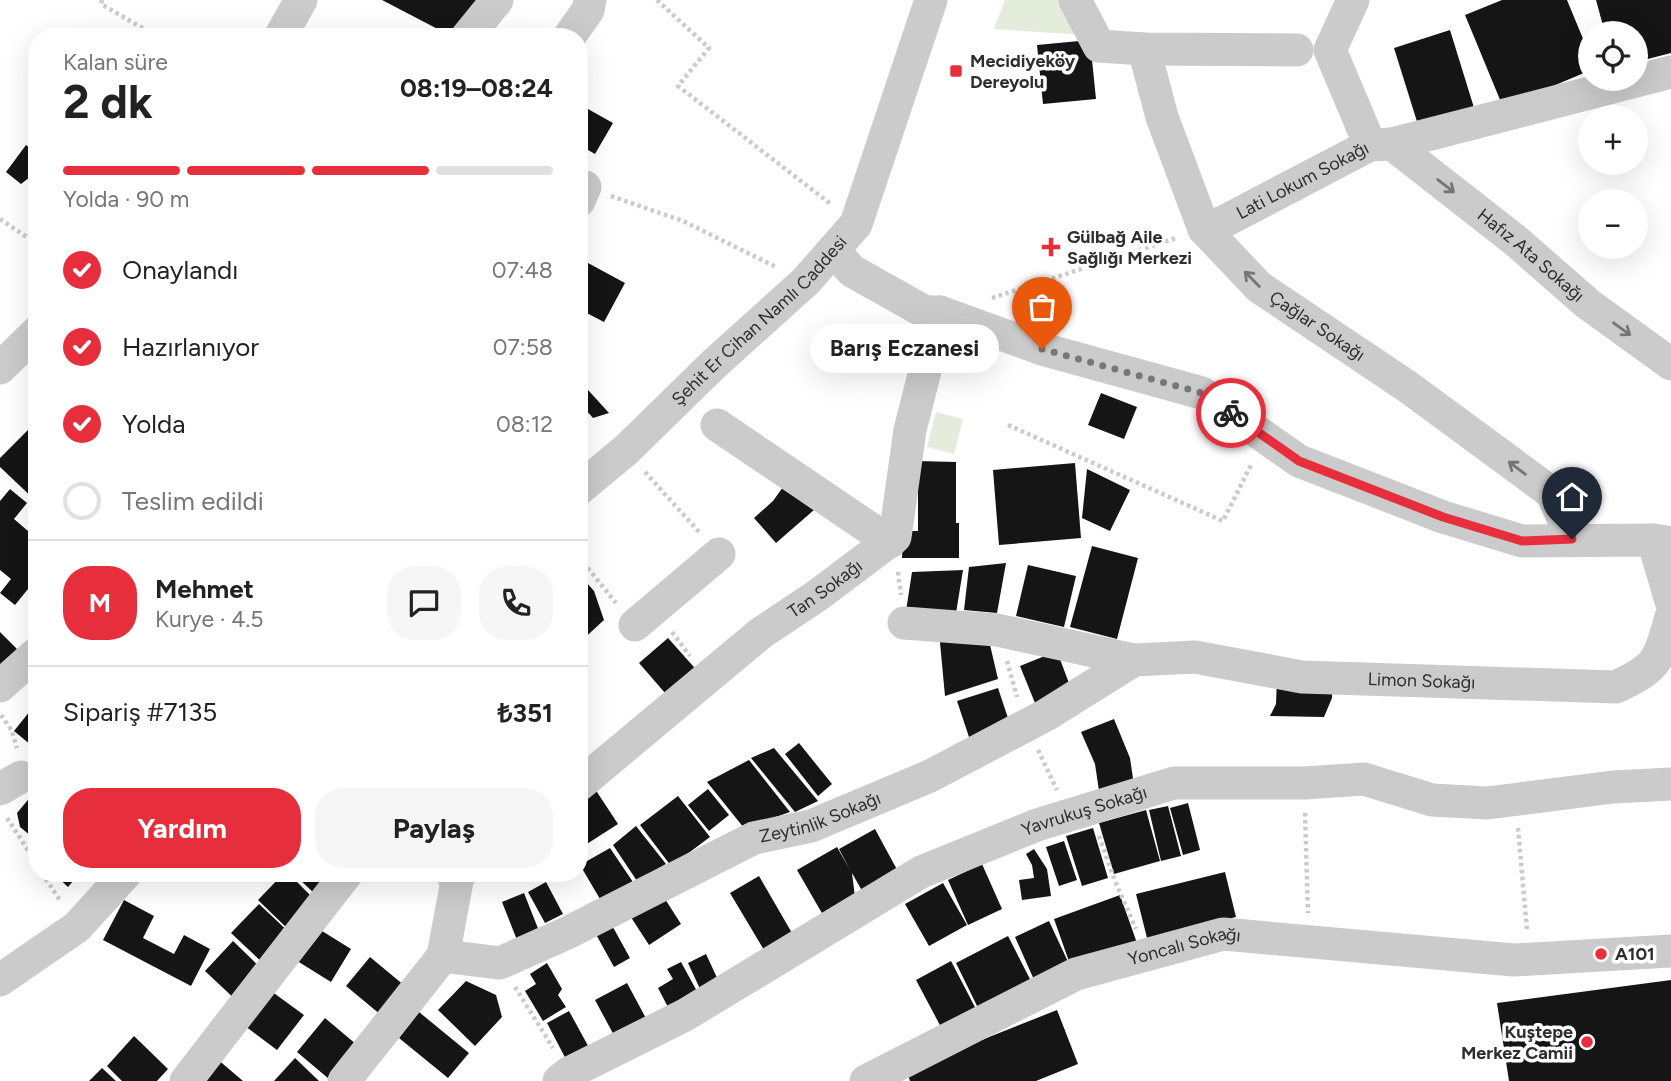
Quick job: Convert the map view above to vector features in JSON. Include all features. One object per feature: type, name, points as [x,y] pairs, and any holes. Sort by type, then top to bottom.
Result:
[{"type":"street","points":[[285,28],[301,0]]},
{"type":"street","points":[[474,28],[497,0]]},
{"type":"street","points":[[575,28],[588,10],[590,0]]},
{"type":"street","name":"Şehit Er Cihan Namlı Caddesi","points":[[588,457],[793,275],[848,217],[919,0]]},
{"type":"street","name":"Şehit Er Cihan Namlı Caddesi","points":[[588,482],[626,450],[714,364],[806,281],[856,224],[931,0]]},
{"type":"street","points":[[1074,0],[1099,46],[1297,50]]},
{"type":"street","points":[[1353,0],[1330,50],[1381,145]]},
{"type":"street","name":"Çağlar Sokağı","points":[[1144,49],[1161,117],[1204,229],[1259,286],[1408,387],[1552,493],[1572,539]]},
{"type":"street","name":"Lati Lokum Sokağı","points":[[1204,229],[1381,145],[1671,72]]},
{"type":"street","name":"Hafız Ata Sokağı","points":[[1381,145],[1516,241],[1588,304],[1671,364]]},
{"type":"street","points":[[717,425],[892,539],[910,430],[940,312],[934,299],[858,252],[833,250]]},
{"type":"street","points":[[940,312],[1042,349],[1202,393],[1299,461],[1443,517],[1522,541],[1665,539],[1671,601]]},
{"type":"street","points":[[0,368],[28,341]]},
{"type":"street","name":"Tan Sokağı","points":[[588,778],[761,633],[818,595],[892,539]]},
{"type":"street","points":[[644,617],[719,554]]},
{"type":"street","name":"Limon Sokağı","points":[[1134,660],[1195,657],[1302,677],[1616,687],[1639,677],[1665,659],[1671,617]]},
{"type":"street","points":[[904,623],[997,630],[1134,660]]},
{"type":"street","name":"Zeytinlik Sokağı","points":[[500,963],[567,933],[754,838],[811,826],[930,776],[1046,715],[1134,660]]},
{"type":"street","points":[[0,686],[28,661]]},
{"type":"street","name":"Yavrukuş Sokağı","points":[[567,1078],[685,1015],[921,872],[1037,825],[1174,783],[1305,783],[1364,779],[1432,800],[1487,803],[1613,787],[1671,784]]},
{"type":"street","points":[[0,957],[67,912],[95,882]]},
{"type":"street","points":[[0,980],[78,928],[118,882]]},
{"type":"street","points":[[186,1081],[340,882]]},
{"type":"street","points":[[345,1081],[443,956],[457,882]]},
{"type":"street","name":"Yoncalı Sokağı","points":[[866,1081],[1076,974],[1223,934],[1514,960],[1671,951]]},
{"type":"street","points":[[443,956],[500,963]]},
{"type":"path","points":[[102,0],[101,4],[142,28]]},
{"type":"path","points":[[657,0],[709,48],[678,86],[848,217]]},
{"type":"path","points":[[588,196],[683,221],[793,275]]},
{"type":"path","points":[[0,219],[28,238]]},
{"type":"path","points":[[988,299],[1204,229]]},
{"type":"path","points":[[1008,425],[1223,521],[1266,437]]},
{"type":"path","points":[[626,450],[719,554]]},
{"type":"path","points":[[892,539],[904,623]]},
{"type":"path","points":[[588,565],[707,679]]},
{"type":"path","points":[[0,715],[12,732],[20,761],[10,783]]},
{"type":"path","points":[[1305,783],[1308,942]]},
{"type":"path","points":[[1515,799],[1530,959]]},
{"type":"path","points":[[0,807],[28,850]]},
{"type":"path","points":[[1090,809],[1115,881],[1141,939],[1134,960]]},
{"type":"path","points":[[48,882],[67,912]]},
{"type":"path","points":[[500,963],[567,1078]]},
{"type":"green space","points":[[1005,0],[1062,0],[1083,35],[994,29]]},
{"type":"green space","points":[[936,412],[963,419],[954,454],[927,447]]},
{"type":"building","points":[[382,0],[480,0],[460,28],[436,28]]},
{"type":"building","points":[[1502,0],[1567,0],[1578,27],[1578,75],[1503,107],[1465,15]]},
{"type":"building","points":[[1596,0],[1671,0],[1671,53],[1648,59],[1648,21],[1602,21]]},
{"type":"building","points":[[1450,30],[1475,111],[1419,128],[1394,48]]},
{"type":"building","points":[[1090,40],[1096,99],[1043,104],[1037,45]]},
{"type":"building","points":[[588,109],[613,123],[595,154],[588,150]]},
{"type":"building","points":[[26,145],[28,146],[28,179],[21,184],[6,172]]},
{"type":"building","points":[[588,263],[625,283],[604,322],[588,314]]},
{"type":"building","points":[[588,390],[609,413],[593,418],[588,412]]},
{"type":"building","points":[[1101,393],[1137,407],[1124,439],[1088,425]]},
{"type":"building","points":[[28,430],[28,493],[0,467],[0,458]]},
{"type":"building","points":[[918,461],[956,462],[959,558],[902,558],[903,531],[918,531]]},
{"type":"building","points":[[1075,463],[1081,538],[999,545],[993,470]]},
{"type":"building","points":[[1087,469],[1130,490],[1110,531],[1082,518]]},
{"type":"building","points":[[788,480],[822,503],[776,543],[754,518],[773,501]]},
{"type":"building","points":[[10,489],[27,503],[14,519],[28,531],[28,589],[15,605],[0,593],[11,579],[0,570],[0,501]]},
{"type":"building","points":[[1092,546],[1138,558],[1117,639],[1070,627]]},
{"type":"building","points":[[1006,563],[997,613],[964,610],[969,567]]},
{"type":"building","points":[[1028,565],[1076,576],[1064,627],[1016,616]]},
{"type":"building","points":[[963,570],[956,613],[906,611],[912,572]]},
{"type":"building","points":[[588,584],[594,591],[604,620],[588,635]]},
{"type":"building","points":[[0,632],[17,649],[0,667]]},
{"type":"building","points":[[939,632],[987,632],[998,679],[945,696]]},
{"type":"building","points":[[668,638],[701,675],[672,701],[639,663]]},
{"type":"building","points":[[1057,651],[1073,694],[1037,708],[1020,666]]},
{"type":"building","points":[[1277,678],[1333,681],[1332,698],[1324,717],[1270,716],[1276,704]]},
{"type":"building","points":[[998,688],[1011,727],[970,740],[957,701]]},
{"type":"building","points":[[28,714],[28,743],[14,731]]},
{"type":"building","points":[[1114,719],[1130,758],[1134,785],[1099,791],[1095,764],[1081,732]]},
{"type":"building","points":[[799,743],[832,784],[818,796],[785,754]]},
{"type":"building","points":[[774,748],[818,801],[795,812],[751,758]]},
{"type":"building","points":[[749,760],[790,812],[744,828],[707,782]]},
{"type":"building","points":[[595,789],[618,824],[588,843],[588,794]]},
{"type":"building","points":[[708,789],[729,815],[709,831],[688,805]]},
{"type":"building","points":[[678,796],[710,837],[671,866],[640,825]]},
{"type":"building","points":[[28,800],[28,834],[20,827],[17,813]]},
{"type":"building","points":[[1188,803],[1200,850],[1183,855],[1170,808]]},
{"type":"building","points":[[1168,806],[1181,856],[1161,861],[1149,810]]},
{"type":"building","points":[[1146,810],[1160,861],[1114,874],[1099,823]]},
{"type":"building","points":[[636,826],[666,864],[637,881],[613,845]]},
{"type":"building","points":[[1093,828],[1108,878],[1082,886],[1066,836]]},
{"type":"building","points":[[875,829],[901,877],[865,896],[852,873],[855,897],[823,915],[797,870],[837,847],[850,870],[839,849]]},
{"type":"building","points":[[1064,841],[1077,880],[1059,886],[1046,847]]},
{"type":"building","points":[[610,848],[633,882],[600,899],[588,879],[588,860]]},
{"type":"building","points":[[1034,849],[1047,869],[1051,896],[1022,900],[1019,880],[1034,878],[1032,865],[1026,854]]},
{"type":"building","points":[[982,864],[1002,909],[968,925],[948,880]]},
{"type":"building","points":[[1225,872],[1236,917],[1147,938],[1136,894]]},
{"type":"building","points":[[759,876],[792,933],[764,950],[730,893]]},
{"type":"building","points":[[275,882],[297,882],[319,904],[292,933],[258,900]]},
{"type":"building","points":[[302,882],[336,882],[320,899]]},
{"type":"building","points":[[546,882],[563,914],[545,923],[528,892]]},
{"type":"building","points":[[943,883],[967,925],[929,946],[905,904]]},
{"type":"building","points":[[658,888],[681,924],[649,945],[625,908]]},
{"type":"building","points":[[524,893],[539,931],[517,940],[502,902]]},
{"type":"building","points":[[1120,895],[1137,943],[1071,967],[1054,919]]},
{"type":"building","points":[[124,900],[154,916],[143,938],[174,954],[184,935],[210,949],[191,986],[103,940]]},
{"type":"building","points":[[259,904],[293,936],[265,965],[231,933]]},
{"type":"building","points":[[609,920],[630,958],[614,967],[593,929]]},
{"type":"building","points":[[1049,921],[1070,966],[1035,982],[1015,937]]},
{"type":"building","points":[[314,926],[351,949],[331,982],[294,959]]},
{"type":"building","points":[[1008,936],[1032,983],[979,1010],[956,963]]},
{"type":"building","points":[[233,941],[267,974],[239,1003],[205,971]]},
{"type":"building","points":[[706,954],[719,982],[701,991],[688,963]]},
{"type":"building","points":[[370,957],[405,986],[381,1015],[346,986]]},
{"type":"building","points":[[951,961],[977,1011],[942,1029],[916,980]]},
{"type":"building","points":[[681,962],[699,995],[670,1011],[658,988],[673,979],[667,969]]},
{"type":"building","points":[[547,963],[562,989],[558,995],[566,1007],[543,1021],[525,991],[536,984],[530,974]]},
{"type":"building","name":"Kuştepe Merkez Camii","points":[[1671,980],[1671,1081],[1509,1081],[1497,1003]]},
{"type":"building","points":[[466,981],[496,995],[502,1017],[475,1046],[438,1010]]},
{"type":"building","points":[[627,983],[648,1022],[616,1039],[595,1000]]},
{"type":"building","points":[[271,991],[304,1015],[277,1050],[245,1026]]},
{"type":"building","points":[[1057,1010],[1078,1064],[1036,1081],[910,1081],[906,1070]]},
{"type":"building","points":[[569,1011],[592,1053],[569,1065],[547,1023]]},
{"type":"building","points":[[419,1012],[469,1053],[448,1078],[399,1038]]},
{"type":"building","points":[[325,1018],[357,1045],[329,1079],[297,1052]]},
{"type":"building","points":[[134,1036],[168,1069],[157,1081],[122,1081],[107,1066]]},
{"type":"building","points":[[216,1058],[243,1081],[197,1081]]},
{"type":"building","points":[[295,1058],[319,1081],[274,1081]]},
{"type":"building","points":[[102,1068],[116,1081],[89,1081]]},
{"type":"way so far","points":[[1042,349],[1202,393],[1231,413]]},
{"type":"place","name":"Mecidiyeköy Dereyolu","points":[[956,71]]},
{"type":"place","name":"Gülbağ Aile Sağlığı Merkezi","points":[[1051,247]]},
{"type":"place","name":"Barış Eczanesi","points":[[1042,349]]},
{"type":"place","name":"A101","points":[[1601,954]]},
{"type":"place","name":"Kuştepe Merkez Camii","points":[[1587,1042]]},
{"type":"route","points":[[1231,413],[1299,461],[1443,517],[1522,541],[1572,539]]}]
